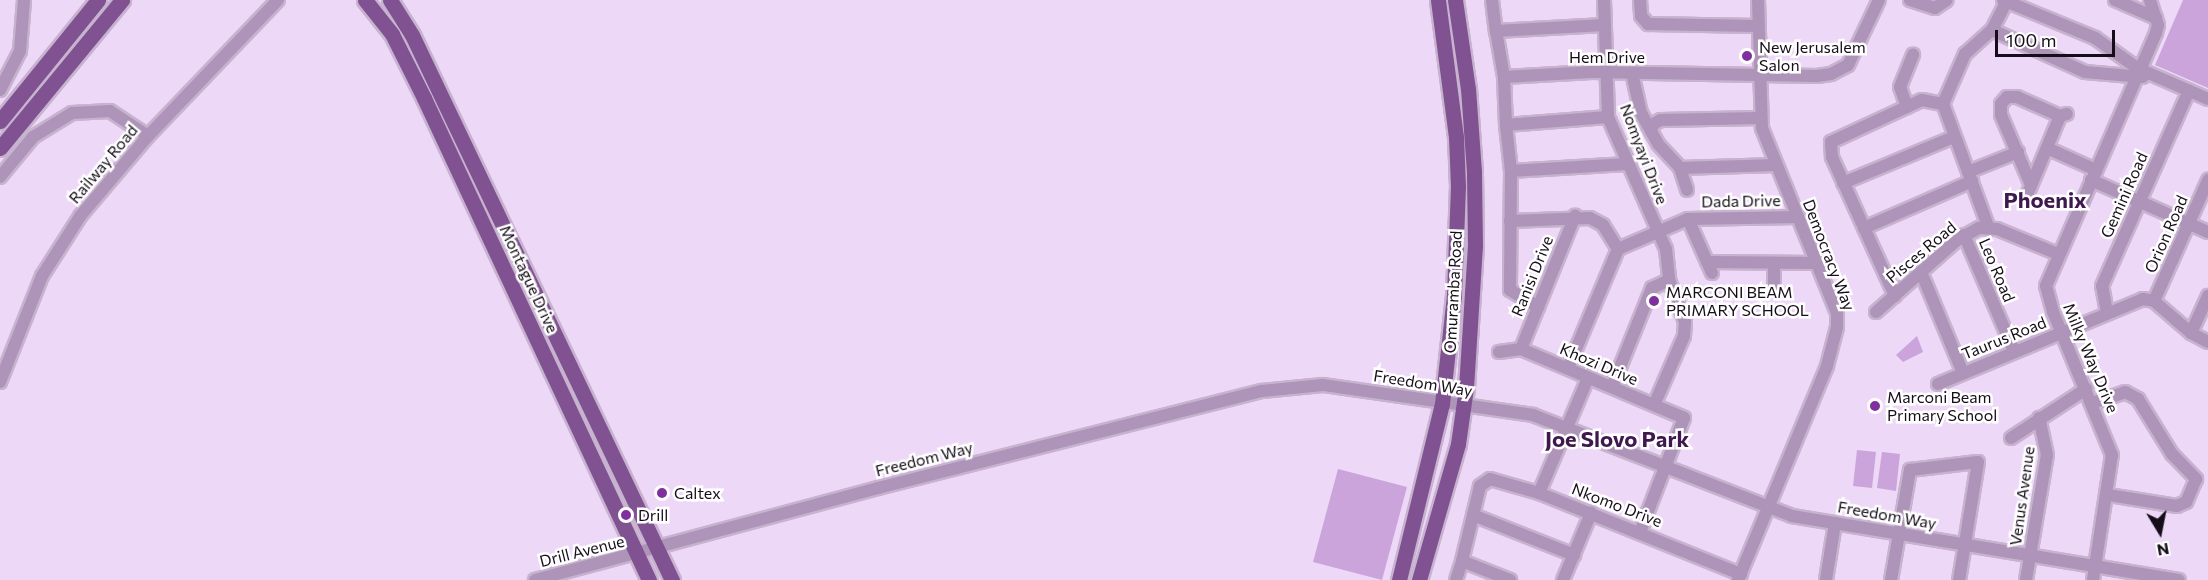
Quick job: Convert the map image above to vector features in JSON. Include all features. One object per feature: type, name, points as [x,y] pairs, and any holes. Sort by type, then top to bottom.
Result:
[{"type":"main road","points":[[0,121],[98,0]]},
{"type":"main road","points":[[0,148],[122,0]]},
{"type":"main road","name":"Montague Drive","points":[[365,0],[392,34],[419,87],[649,580]]},
{"type":"main road","name":"Montague Drive","points":[[390,0],[412,35],[672,580]]},
{"type":"main road","name":"Omuramba Road","points":[[1399,580],[1442,404],[1454,295],[1458,186],[1452,101],[1438,0]]},
{"type":"main road","name":"Omuramba Road","points":[[1419,580],[1465,406],[1474,246],[1474,172],[1468,89],[1455,0]]},
{"type":"street","points":[[0,90],[20,51],[24,0]]},
{"type":"street","name":"Railway Road","points":[[0,382],[20,323],[60,246],[99,191],[148,136],[279,0]]},
{"type":"street","points":[[1492,0],[1504,77],[1511,171],[1510,290],[1538,307]]},
{"type":"street","name":"Nomyayi Drive","points":[[1604,0],[1604,73],[1608,117],[1666,249],[1669,280],[1685,328],[1654,405]]},
{"type":"street","points":[[1640,0],[1642,19],[1648,24],[1757,26]]},
{"type":"street","name":"Democracy Way","points":[[1740,577],[1836,339],[1837,313],[1776,165],[1761,118],[1757,75],[1758,0]]},
{"type":"street","name":"Hem Drive","points":[[1504,77],[1604,73],[1817,76],[1840,70],[1848,65],[1879,0]]},
{"type":"street","points":[[1911,0],[1935,8],[1947,0]]},
{"type":"street","points":[[2115,0],[2156,18]]},
{"type":"street","points":[[2150,0],[2156,18]]},
{"type":"street","points":[[2058,254],[1988,226],[1943,104],[1965,54],[1992,30],[2006,1],[2095,38],[2139,74]]},
{"type":"street","name":"Milky Way Drive","points":[[2093,580],[2108,495],[2112,455],[2062,332],[2046,286],[2156,33],[2156,18]]},
{"type":"street","points":[[1496,31],[1604,25]]},
{"type":"street","points":[[1992,30],[2085,72],[2154,76],[2208,99]]},
{"type":"street","points":[[1907,106],[1900,87],[1913,54]]},
{"type":"street","points":[[1632,73],[1637,102],[1651,132],[1680,168],[1688,190]]},
{"type":"street","name":"Gemini Road","points":[[2107,313],[2102,286],[2188,91]]},
{"type":"street","points":[[2017,97],[2064,115],[2047,148],[2030,189],[2018,152],[2001,115],[2004,100],[2017,97]]},
{"type":"street","points":[[1894,296],[1843,183],[1831,151],[1834,138],[1926,100],[1943,104]]},
{"type":"street","points":[[0,177],[33,137],[72,113],[110,111],[148,136]]},
{"type":"street","points":[[1506,125],[1608,117]]},
{"type":"street","points":[[1651,132],[1653,124],[1661,120],[1761,118]]},
{"type":"street","points":[[1843,183],[1954,137]]},
{"type":"street","points":[[2047,148],[2139,202],[2208,232]]},
{"type":"street","points":[[1864,228],[2018,152]]},
{"type":"street","points":[[1511,171],[1628,164]]},
{"type":"street","points":[[1680,168],[1776,165]]},
{"type":"street","name":"Orion Road","points":[[2154,301],[2208,180]]},
{"type":"street","points":[[1510,221],[1575,216],[1604,225],[1618,249],[1568,368]]},
{"type":"street","name":"Ranisi Drive","points":[[1521,349],[1575,216]]},
{"type":"street","name":"Dada Drive","points":[[1618,249],[1688,219],[1798,218]]},
{"type":"street","points":[[1688,219],[1710,268],[1774,263],[1816,263]]},
{"type":"street","name":"Pisces Road","points":[[1876,312],[1964,235],[1988,226]]},
{"type":"street","name":"Leo Road","points":[[1964,235],[2014,351]]},
{"type":"street","points":[[1774,263],[1774,288]]},
{"type":"street","points":[[1921,272],[1963,372]]},
{"type":"street","points":[[1612,387],[1652,288],[1669,280]]},
{"type":"street","points":[[2191,333],[2208,296]]},
{"type":"street","name":"Taurus Road","points":[[1938,384],[2136,301],[2154,301]]},
{"type":"street","points":[[2154,301],[2191,333],[2208,342]]},
{"type":"street","name":"Khozi Drive","points":[[1499,352],[1521,349],[1684,419],[1664,469]]},
{"type":"street","points":[[1539,493],[1565,426],[1588,378]]},
{"type":"street","name":"Freedom Way","points":[[637,555],[878,488],[1273,389],[1338,386],[1442,404],[1533,415],[1766,509],[1835,523],[2179,580]]},
{"type":"street","points":[[2011,438],[2086,389]]},
{"type":"street","points":[[2092,403],[2125,392],[2138,399],[2172,454],[2196,479],[2186,502],[2177,506],[2108,495]]},
{"type":"street","name":"Venus Avenue","points":[[2026,580],[2047,455],[2039,418]]},
{"type":"street","points":[[1891,580],[1910,470],[1978,462],[1959,580]]},
{"type":"street","points":[[1640,532],[1664,469]]},
{"type":"street","name":"Nkomo Drive","points":[[1473,515],[1480,486],[1490,479],[1539,493],[1640,532],[1740,577]]},
{"type":"street","points":[[1563,580],[1591,513]]},
{"type":"street","points":[[1456,580],[1473,515],[1574,555]]},
{"type":"street","points":[[1826,580],[1835,523]]},
{"type":"street","name":"Drill Avenue","points":[[535,580],[637,555]]},
{"type":"street","points":[[1462,561],[1510,580]]},
{"type":"shaded area","points":[[2183,0],[2208,0],[2208,88],[2155,65]]},
{"type":"shaded area","points":[[1917,336],[1923,352],[1903,362],[1896,355]]},
{"type":"shaded area","points":[[1857,450],[1876,452],[1872,488],[1853,486]]},
{"type":"shaded area","points":[[1882,452],[1900,454],[1896,491],[1877,488]]},
{"type":"shaded area","points":[[1338,469],[1407,487],[1382,580],[1313,562]]},
{"type":"place","name":"New Jerusalem Salon","points":[[1747,56]]},
{"type":"place","name":"MARCONI BEAM PRIMARY SCHOOL","points":[[1654,301]]},
{"type":"place","name":"Marconi Beam Primary School","points":[[1875,406]]},
{"type":"place","name":"Caltex","points":[[662,493]]},
{"type":"place","name":"Drill","points":[[626,515]]},
{"type":"district","name":"Phoenix","points":[[2045,200]]},
{"type":"district","name":"Joe Slovo Park","points":[[1617,439]]}]
